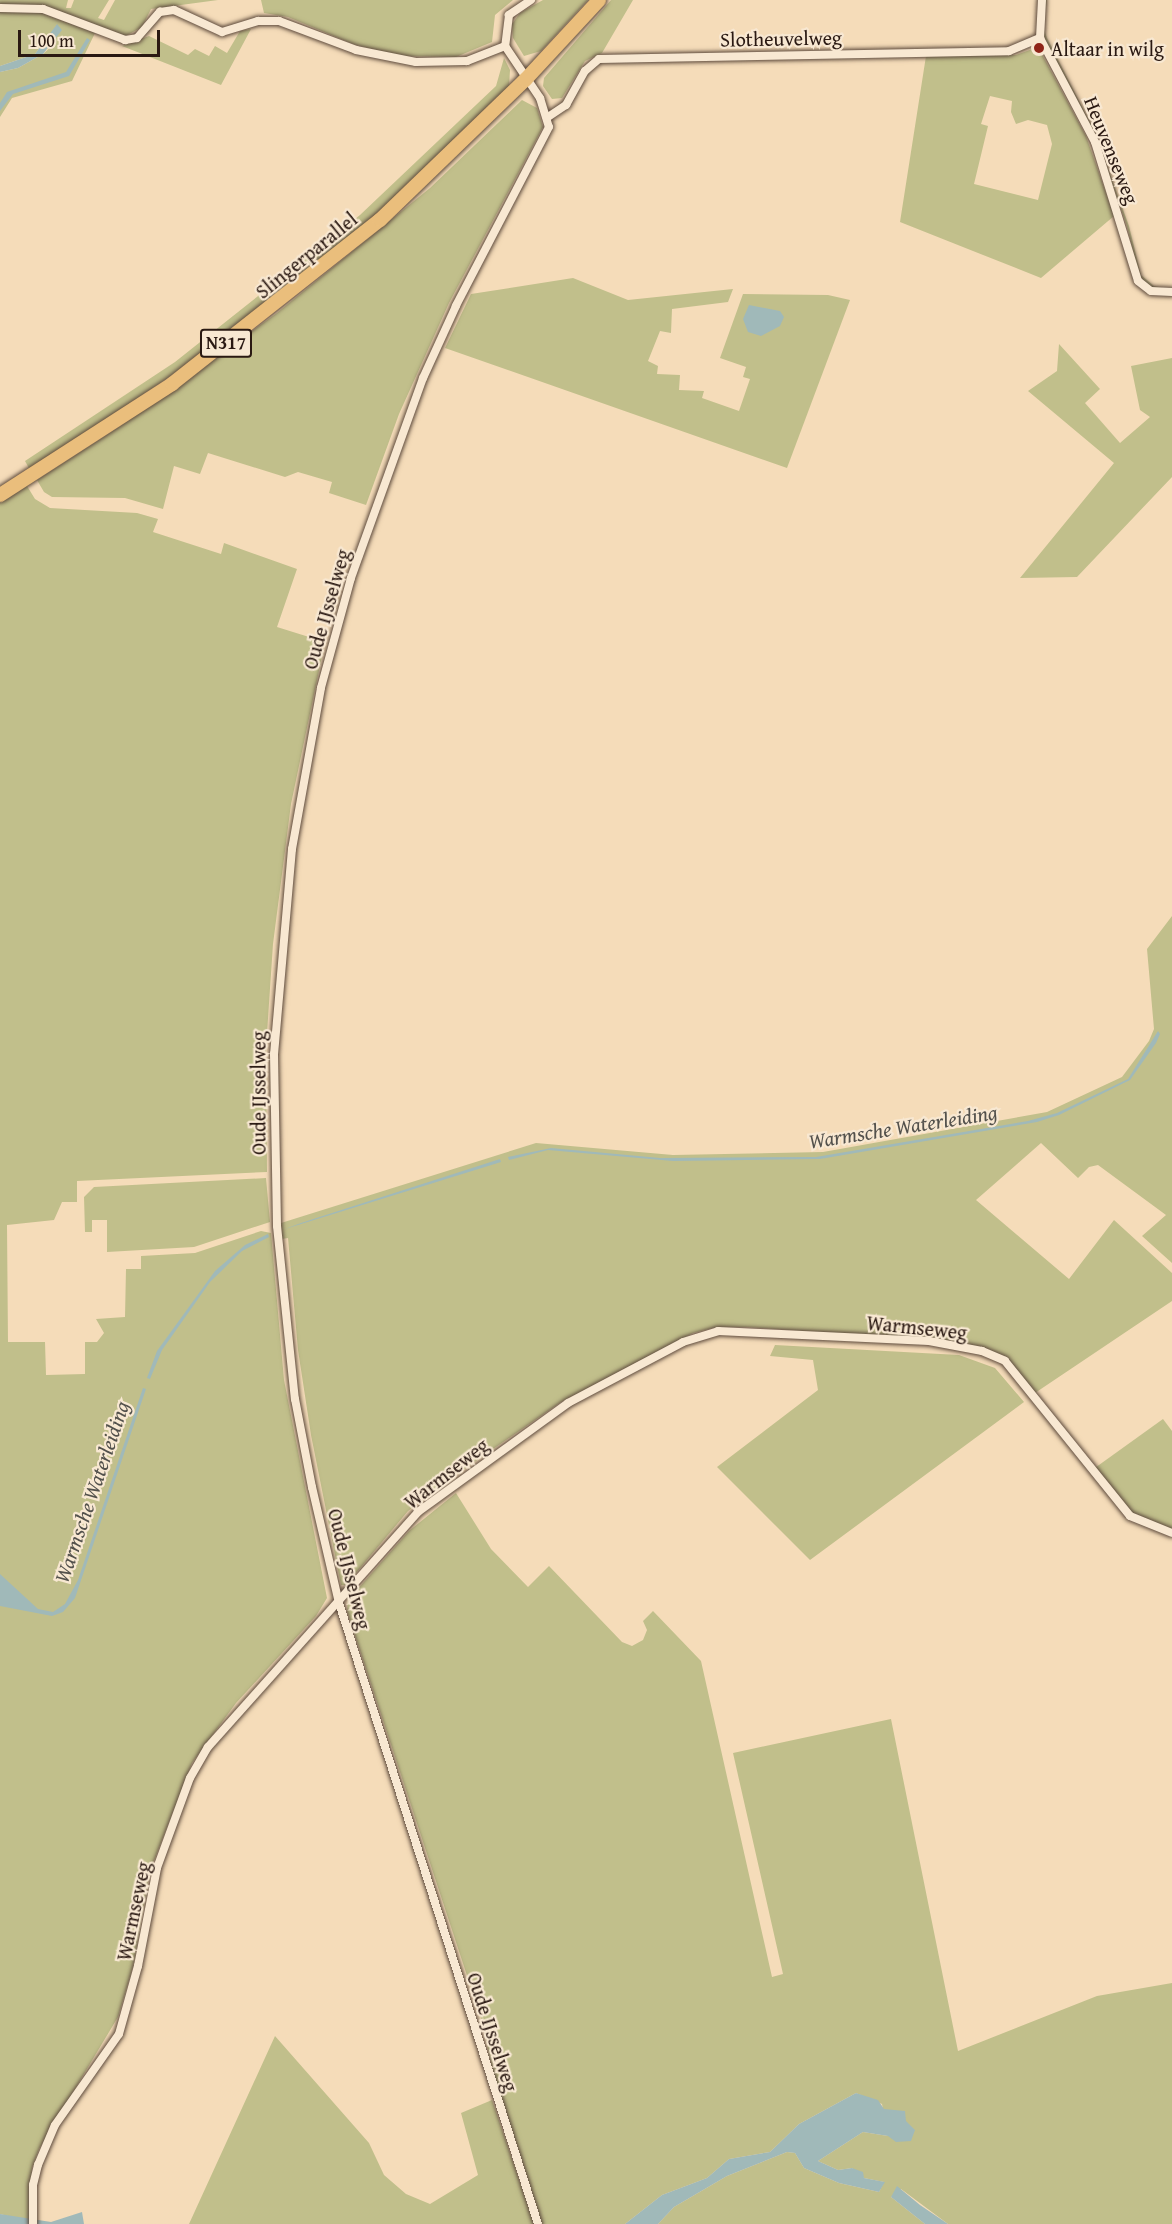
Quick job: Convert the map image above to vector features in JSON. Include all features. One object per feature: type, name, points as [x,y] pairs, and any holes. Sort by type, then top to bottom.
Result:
[{"type":"main road","name":"Slingerparallel","points":[[0,495],[172,384],[250,325],[380,220],[525,80],[599,0]]},
{"type":"street","points":[[531,0],[509,15],[505,46],[548,117]]},
{"type":"street","points":[[1040,38],[1042,0]]},
{"type":"street","points":[[0,8],[43,9],[125,40],[137,38],[160,12],[174,10],[222,32],[258,21],[279,21],[356,50],[416,62],[467,61],[505,46]]},
{"type":"street","name":"Slotheuvelweg","points":[[548,117],[566,105],[585,71],[599,60],[1009,51],[1040,38]]},
{"type":"street","name":"Heuvenseweg","points":[[1040,38],[1095,142],[1138,281],[1151,291],[1172,292]]},
{"type":"street","name":"Oude IJsselweg","points":[[538,2224],[339,1603],[295,1399],[277,1226],[274,1054],[292,849],[321,688],[366,530],[423,378],[456,306],[545,141],[548,117]]},
{"type":"street","name":"Warmseweg","points":[[33,2224],[38,2164],[55,2125],[119,2034],[138,1966],[148,1899],[190,1778],[208,1747],[418,1512],[568,1403],[683,1342],[718,1331],[929,1341],[982,1351],[1005,1361],[1115,1502],[1144,1524],[1172,1533]]},
{"type":"shaded area","points":[[0,0],[68,0],[66,8],[71,8],[74,0],[109,0],[98,18],[104,20],[115,0],[218,0],[151,9],[142,27],[124,37],[51,8],[0,4]]},
{"type":"shaded area","points":[[261,0],[513,0],[495,15],[492,42],[456,57],[398,56],[353,44],[288,17],[264,13]]},
{"type":"shaded area","points":[[543,0],[588,0],[541,51],[524,56],[513,38],[512,24],[520,13]]},
{"type":"shaded area","points":[[611,0],[633,0],[602,53],[585,61],[562,98],[552,99],[543,86],[544,78]]},
{"type":"shaded area","points":[[1044,0],[1047,0],[1043,26],[1047,38],[1094,130],[1129,226],[1141,275],[1154,286],[1172,290],[1151,288],[1139,275],[1127,226],[1100,149],[1044,38],[1041,24]]},
{"type":"shaded area","points":[[0,10],[42,13],[95,33],[72,81],[12,98],[0,117],[0,72],[18,68],[43,54],[53,45],[57,25],[35,54],[0,66]]},
{"type":"shaded area","points":[[251,29],[221,85],[122,46],[149,36],[188,55],[195,49],[209,56],[215,46],[227,53],[240,31]]},
{"type":"shaded area","points":[[1038,47],[1086,136],[1114,216],[1041,278],[900,222],[926,56],[1016,55]],"holes":[[[990,96],[1012,101],[1011,112],[1016,124],[1028,120],[1047,125],[1052,144],[1038,200],[974,184],[988,126],[981,124]]]},
{"type":"shaded area","points":[[504,58],[510,70],[509,86],[375,215],[193,361],[30,470],[25,461],[175,362],[360,215],[496,86]]},
{"type":"shaded area","points":[[522,100],[537,108],[543,127],[449,303],[399,414],[366,505],[329,493],[332,482],[298,472],[285,477],[208,453],[200,474],[174,466],[163,509],[125,498],[52,497],[44,492],[37,480],[122,425],[277,313],[430,188]]},
{"type":"shaded area","points":[[573,278],[628,300],[733,289],[728,302],[672,309],[671,333],[660,331],[648,361],[658,366],[657,374],[680,375],[679,390],[704,391],[702,398],[739,411],[750,379],[743,377],[746,367],[720,358],[743,294],[828,295],[850,300],[787,468],[445,348],[471,294]]},
{"type":"shaded area","points":[[1059,344],[1100,389],[1085,403],[1120,443],[1150,417],[1140,410],[1131,366],[1172,358],[1172,477],[1077,577],[1020,578],[1114,463],[1028,391],[1057,371]]},
{"type":"shaded area","points":[[27,486],[35,499],[50,508],[137,513],[158,519],[153,532],[221,554],[224,543],[297,569],[277,627],[325,642],[291,804],[273,944],[266,1048],[267,1172],[77,1181],[77,1202],[62,1202],[54,1220],[7,1225],[8,1342],[45,1342],[46,1375],[85,1374],[85,1342],[97,1342],[104,1333],[96,1319],[125,1317],[126,1269],[141,1269],[141,1256],[195,1253],[261,1231],[271,1233],[284,1380],[327,1598],[316,1616],[236,1703],[192,1763],[150,1871],[133,1967],[118,2017],[39,2149],[32,2168],[29,2221],[0,2214],[0,503]]},
{"type":"shaded area","points":[[1172,916],[1172,1263],[1142,1236],[1166,1215],[1098,1165],[1089,1167],[1078,1178],[1041,1143],[976,1200],[1069,1279],[1114,1220],[1172,1273],[1172,1301],[1032,1395],[1001,1355],[963,1343],[748,1327],[717,1327],[693,1333],[561,1402],[437,1488],[408,1511],[346,1585],[341,1585],[311,1435],[298,1350],[288,1238],[282,1239],[281,1223],[536,1143],[673,1155],[823,1152],[1047,1112],[1122,1077],[1149,1041],[1154,1029],[1147,949]]},
{"type":"shaded area","points":[[266,1178],[270,1222],[194,1247],[107,1252],[107,1220],[92,1220],[92,1232],[85,1232],[84,1197],[94,1187]]},
{"type":"shaded area","points":[[775,1345],[959,1355],[995,1368],[1024,1402],[810,1560],[717,1467],[818,1390],[813,1360],[770,1356]]},
{"type":"shaded area","points":[[1163,1419],[1172,1431],[1172,1529],[1132,1514],[1092,1470]]},
{"type":"shaded area","points":[[456,1493],[491,1549],[528,1587],[549,1566],[622,1642],[632,1646],[643,1640],[647,1630],[643,1621],[653,1611],[701,1661],[772,1977],[783,1974],[733,1753],[891,1719],[958,2051],[1097,1996],[1172,1983],[1172,2224],[948,2224],[901,2189],[891,2197],[925,2224],[658,2224],[674,2207],[727,2176],[787,2152],[795,2153],[804,2168],[839,2183],[879,2192],[884,2182],[864,2178],[852,2168],[838,2170],[818,2161],[863,2132],[888,2136],[882,2104],[856,2093],[799,2124],[770,2152],[729,2159],[707,2178],[662,2195],[625,2224],[542,2224],[493,2072],[481,2018],[347,1611],[348,1600],[409,1531]]},
{"type":"shaded area","points":[[275,2036],[369,2143],[384,2175],[406,2194],[430,2204],[478,2175],[461,2113],[492,2100],[534,2224],[189,2224]]},
{"type":"water","points":[[57,24],[62,30],[43,54],[18,68],[0,72],[0,66],[35,54]]},
{"type":"water","points":[[87,38],[90,40],[69,76],[13,94],[0,111],[0,103],[7,92],[66,72]]},
{"type":"water","points":[[749,305],[780,311],[784,317],[780,326],[761,336],[748,332],[743,319]]},
{"type":"water","points":[[1158,1031],[1160,1034],[1156,1043],[1130,1080],[1059,1115],[1037,1122],[820,1159],[673,1161],[548,1150],[509,1160],[508,1157],[551,1148],[660,1158],[816,1157],[1028,1121],[1057,1113],[1128,1079]]},
{"type":"water","points":[[500,1159],[501,1162],[285,1229],[301,1223]]},
{"type":"water","points":[[268,1234],[269,1237],[242,1251],[210,1282],[162,1350],[150,1379],[147,1378],[157,1351],[215,1271],[245,1245]]},
{"type":"water","points":[[143,1388],[146,1389],[75,1598],[63,1612],[52,1616],[0,1606],[0,1574],[38,1609],[53,1612],[65,1604],[78,1580]]},
{"type":"water","points":[[856,2093],[878,2100],[884,2109],[905,2111],[906,2121],[915,2130],[911,2141],[896,2142],[888,2136],[863,2132],[818,2161],[838,2170],[852,2168],[863,2172],[864,2178],[885,2182],[879,2192],[839,2183],[804,2168],[795,2153],[787,2152],[727,2176],[674,2207],[658,2224],[625,2224],[662,2195],[707,2178],[729,2159],[770,2152],[799,2124]]},
{"type":"water","points":[[897,2186],[948,2224],[925,2224],[891,2197]]},
{"type":"water","points":[[82,2212],[84,2224],[0,2224],[0,2214],[51,2222]]},
{"type":"place","name":"Altaar in wilg","points":[[1039,48]]},
{"type":"water label","name":"Warmsche Waterleiding","points":[[903,1127]]},
{"type":"water label","name":"Warmsche Waterleiding","points":[[92,1492]]}]
